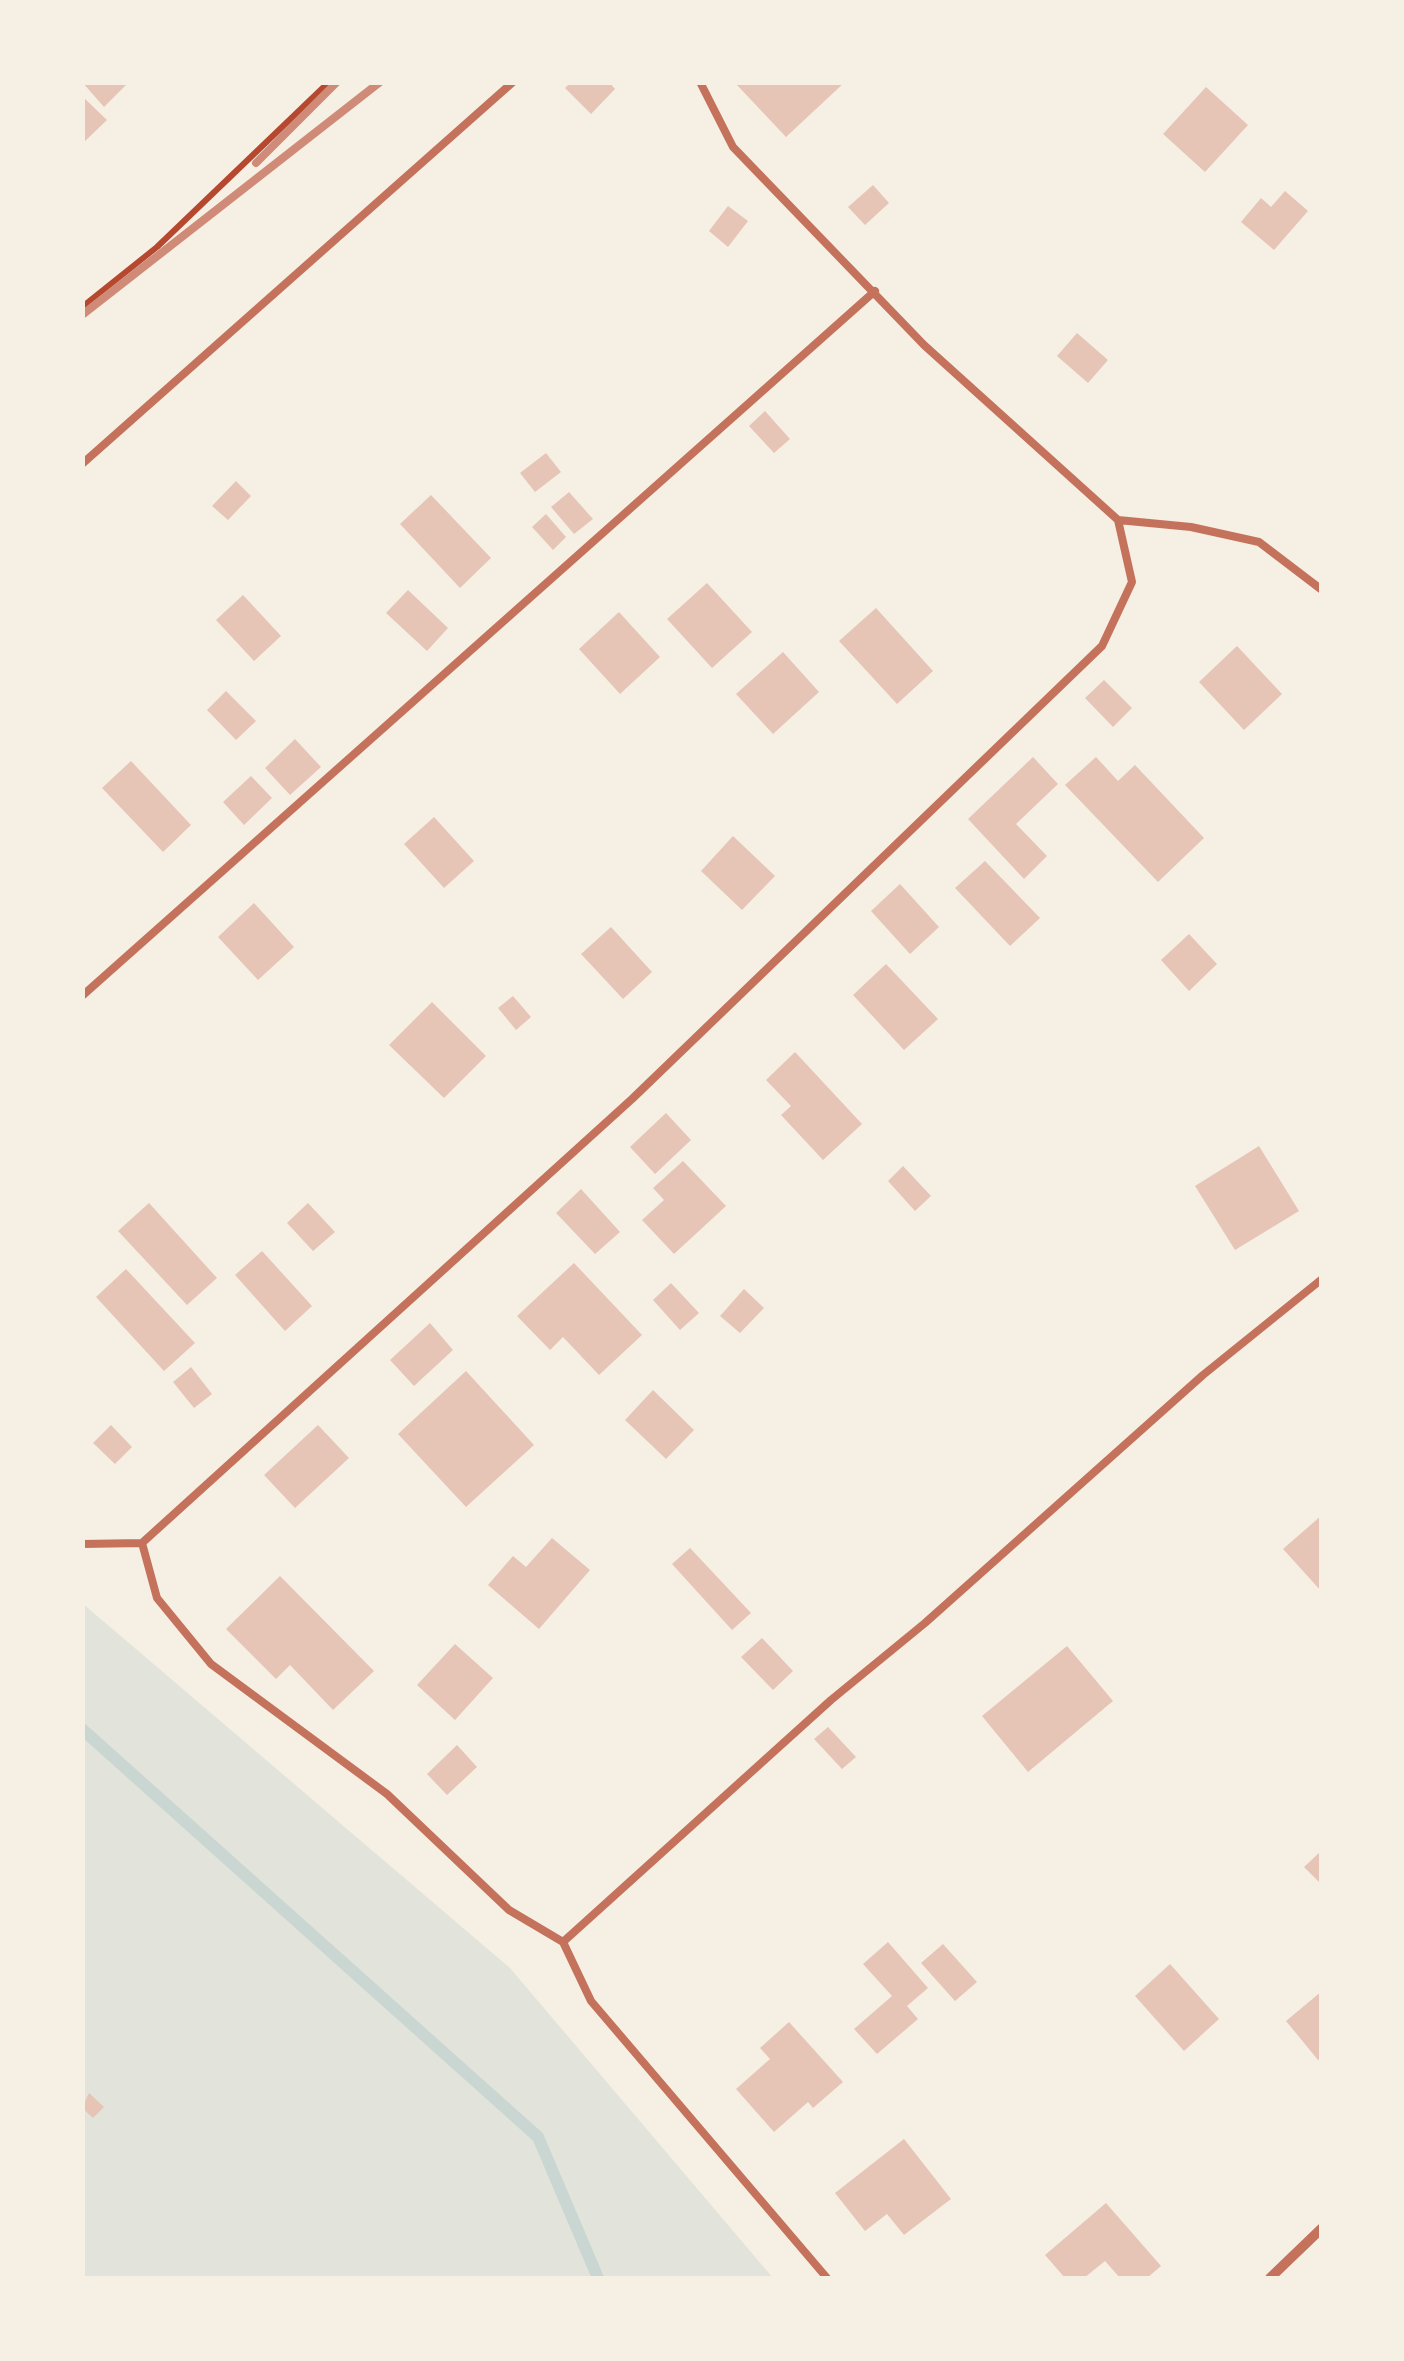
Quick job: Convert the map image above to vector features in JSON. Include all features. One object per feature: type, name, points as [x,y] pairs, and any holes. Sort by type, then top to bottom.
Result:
[{"type":"street","points":[[1270,2278],[1322,2228]]},
{"type":"lane","points":[[82,464],[513,82]]},
{"type":"lane","points":[[700,82],[732,147],[977,396],[1118,520],[1192,528],[1258,542],[1322,590]]},
{"type":"lane","points":[[82,996],[875,291]]},
{"type":"lane","points":[[82,1544],[142,1544],[632,1099],[1102,646],[1132,582],[1118,520]]},
{"type":"lane","points":[[564,1942],[831,1700],[926,1622],[1203,1375],[1322,1279]]},
{"type":"lane","points":[[142,1544],[157,1598],[212,1664],[387,1794],[509,1910],[564,1942],[592,2001],[828,2278]]},
{"type":"path","points":[[82,307],[157,248],[329,82]]},
{"type":"shaded area","points":[[82,1603],[510,1968],[773,2278],[83,2278]]},
{"type":"building","points":[[82,82],[124,82],[126,85],[104,107]]},
{"type":"building","points":[[571,82],[609,82],[615,89],[591,114],[565,88]]},
{"type":"building","points":[[845,82],[786,137],[737,85]]},
{"type":"building","points":[[1206,87],[1248,125],[1205,172],[1163,134]]},
{"type":"building","points":[[82,96],[107,120],[82,144]]},
{"type":"building","points":[[873,185],[889,203],[865,225],[848,207]]},
{"type":"building","points":[[1285,191],[1308,211],[1274,250],[1241,222],[1261,198],[1271,207]]},
{"type":"building","points":[[728,206],[748,221],[728,247],[709,231]]},
{"type":"building","points":[[1077,333],[1108,360],[1088,383],[1057,356]]},
{"type":"building","points":[[765,411],[790,439],[774,453],[749,426]]},
{"type":"building","points":[[546,453],[561,472],[535,492],[520,473]]},
{"type":"building","points":[[236,481],[251,496],[228,520],[212,506]]},
{"type":"building","points":[[569,492],[593,519],[574,534],[551,507]]},
{"type":"building","points":[[431,495],[491,558],[460,588],[400,524]]},
{"type":"building","points":[[546,514],[566,537],[553,550],[532,527]]},
{"type":"building","points":[[707,583],[752,632],[712,668],[667,619]]},
{"type":"building","points":[[408,590],[448,628],[427,651],[386,613]]},
{"type":"building","points":[[243,595],[281,636],[254,661],[216,620]]},
{"type":"building","points":[[876,608],[933,671],[897,704],[839,641]]},
{"type":"building","points":[[619,612],[660,657],[620,694],[579,649]]},
{"type":"building","points":[[1237,646],[1282,694],[1244,730],[1199,682]]},
{"type":"building","points":[[783,652],[819,692],[773,734],[736,694]]},
{"type":"building","points":[[1104,680],[1132,708],[1113,727],[1085,698]]},
{"type":"building","points":[[226,691],[256,721],[236,740],[207,710]]},
{"type":"building","points":[[295,739],[321,767],[290,795],[265,768]]},
{"type":"building","points":[[1033,757],[1058,784],[1016,824],[1047,856],[1024,879],[968,819]]},
{"type":"building","points":[[1096,757],[1118,781],[1135,765],[1204,838],[1158,882],[1065,785]]},
{"type":"building","points":[[131,761],[191,825],[163,852],[102,788]]},
{"type":"building","points":[[251,776],[272,798],[244,825],[223,802]]},
{"type":"building","points":[[434,817],[474,861],[444,888],[404,844]]},
{"type":"building","points":[[733,836],[775,876],[742,910],[701,871]]},
{"type":"building","points":[[985,861],[1040,918],[1010,946],[955,888]]},
{"type":"building","points":[[900,884],[939,927],[910,954],[871,911]]},
{"type":"building","points":[[254,903],[294,947],[258,980],[218,937]]},
{"type":"building","points":[[611,927],[652,972],[623,999],[581,954]]},
{"type":"building","points":[[1189,934],[1217,964],[1189,991],[1161,960]]},
{"type":"building","points":[[886,964],[938,1019],[904,1050],[853,995]]},
{"type":"building","points":[[513,996],[531,1017],[516,1030],[498,1008]]},
{"type":"building","points":[[432,1002],[486,1056],[444,1098],[389,1045]]},
{"type":"building","points":[[795,1052],[862,1124],[823,1160],[781,1115],[791,1106],[766,1080]]},
{"type":"building","points":[[666,1113],[691,1140],[655,1174],[630,1147]]},
{"type":"building","points":[[1259,1146],[1299,1211],[1235,1250],[1195,1186]]},
{"type":"building","points":[[683,1161],[726,1206],[674,1254],[642,1220],[664,1200],[653,1188]]},
{"type":"building","points":[[903,1166],[931,1196],[915,1211],[888,1181]]},
{"type":"building","points":[[581,1189],[620,1232],[595,1254],[556,1213]]},
{"type":"building","points":[[149,1203],[217,1278],[187,1305],[118,1231]]},
{"type":"building","points":[[308,1203],[335,1232],[313,1251],[287,1223]]},
{"type":"building","points":[[262,1251],[312,1306],[285,1331],[235,1275]]},
{"type":"building","points":[[574,1263],[642,1335],[599,1375],[563,1337],[550,1350],[517,1316]]},
{"type":"building","points":[[126,1269],[195,1343],[164,1371],[96,1297]]},
{"type":"building","points":[[671,1283],[699,1313],[680,1330],[653,1300]]},
{"type":"building","points":[[744,1289],[764,1308],[740,1333],[720,1316]]},
{"type":"building","points":[[430,1323],[453,1350],[414,1386],[390,1360]]},
{"type":"building","points":[[191,1367],[212,1394],[194,1408],[173,1382]]},
{"type":"building","points":[[466,1371],[534,1445],[466,1507],[398,1434]]},
{"type":"building","points":[[653,1390],[694,1430],[666,1459],[625,1420]]},
{"type":"building","points":[[111,1425],[132,1447],[115,1464],[93,1443]]},
{"type":"building","points":[[318,1425],[349,1458],[295,1508],[264,1475]]},
{"type":"building","points":[[1322,1515],[1322,1592],[1283,1549]]},
{"type":"building","points":[[552,1538],[590,1570],[539,1629],[488,1585],[513,1556],[526,1567]]},
{"type":"building","points":[[690,1548],[751,1613],[732,1630],[672,1564]]},
{"type":"building","points":[[280,1576],[374,1671],[333,1710],[290,1665],[276,1679],[226,1629]]},
{"type":"building","points":[[762,1638],[793,1671],[773,1690],[741,1657]]},
{"type":"building","points":[[455,1644],[493,1678],[455,1720],[417,1685]]},
{"type":"building","points":[[1067,1646],[1113,1701],[1028,1772],[982,1716]]},
{"type":"building","points":[[828,1727],[856,1757],[842,1769],[814,1739]]},
{"type":"building","points":[[457,1745],[477,1767],[447,1795],[427,1774]]},
{"type":"building","points":[[1322,1850],[1322,1885],[1304,1867]]},
{"type":"building","points":[[888,1942],[928,1988],[907,2006],[918,2019],[877,2054],[854,2029],[892,1996],[863,1964]]},
{"type":"building","points":[[943,1944],[977,1982],[955,2001],[921,1963]]},
{"type":"building","points":[[1170,1964],[1219,2019],[1184,2051],[1135,1996]]},
{"type":"building","points":[[1322,1991],[1322,2057],[1318,2060],[1286,2021]]},
{"type":"building","points":[[789,2022],[843,2082],[813,2108],[808,2102],[774,2132],[736,2089],[770,2059],[760,2048]]},
{"type":"building","points":[[89,2093],[104,2107],[93,2118],[82,2108]]},
{"type":"building","points":[[904,2139],[951,2199],[904,2235],[887,2214],[865,2231],[835,2193]]},
{"type":"building","points":[[1106,2203],[1161,2266],[1147,2278],[1120,2278],[1105,2261],[1084,2278],[1065,2278],[1045,2255]]},
{"type":"waterway","points":[[82,1729],[538,2137],[598,2278]]},
{"type":"railway","points":[[256,163],[337,82]]},
{"type":"railway","points":[[82,315],[380,82]]}]
